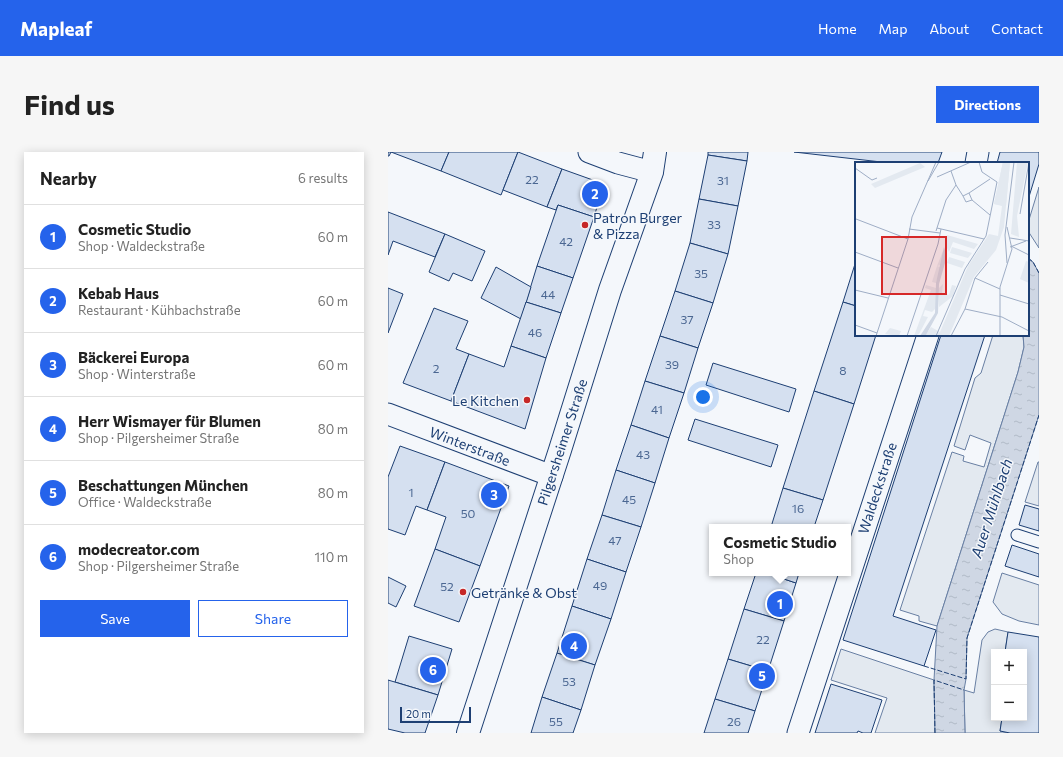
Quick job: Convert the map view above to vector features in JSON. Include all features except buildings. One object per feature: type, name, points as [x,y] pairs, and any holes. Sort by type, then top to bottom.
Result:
[{"type":"street","points":[[589,152],[618,163],[654,162]]},
{"type":"street","points":[[976,162],[978,152]]},
{"type":"street","name":"Pilgersheimer Straße","points":[[468,733],[552,476],[610,290],[654,162]]},
{"type":"street","name":"Waldeckstraße","points":[[851,571],[928,336]]},
{"type":"street","name":"Winterstraße","points":[[388,414],[552,476]]},
{"type":"street","name":"Waldeckstraße","points":[[798,733],[849,576]]},
{"type":"lane","points":[[1017,535],[1039,542]]},
{"type":"shaded area","points":[[1039,187],[1039,248],[1029,233],[1029,220]]},
{"type":"shaded area","points":[[993,336],[1023,336],[1024,347],[1018,372],[937,626],[919,621],[919,616],[900,610],[952,452],[964,456],[963,461],[984,467],[991,443],[970,435],[965,450],[954,446],[975,378],[981,373]]},
{"type":"shaded area","points":[[1039,462],[1039,506],[1025,502]]},
{"type":"shaded area","points":[[1002,573],[1039,585],[1039,625],[1019,621],[1002,614],[993,602]]},
{"type":"shaded area","points":[[995,629],[1008,632],[1005,649],[991,649],[991,721],[1002,721],[1000,731],[1010,733],[965,733],[964,690],[974,693],[982,640],[988,632]]},
{"type":"shaded area","points":[[841,649],[934,680],[935,733],[875,733],[887,698],[831,680]]},
{"type":"water","name":"Auer Mühlbach","points":[[1029,259],[1033,262],[1039,273],[1039,415],[967,638],[966,679],[964,690],[965,733],[935,733],[934,680],[937,626],[1018,372],[1024,347],[1023,336],[1029,336]]},
{"type":"fence","points":[[1029,259],[1033,262],[1039,273]]},
{"type":"fence","points":[[924,666],[966,679],[967,638],[1039,415]]},
{"type":"fence","points":[[935,733],[934,680],[964,690]]},
{"type":"place","name":"Kebab Haus","points":[[595,194]]},
{"type":"place","name":"Patron Burger & Pizza","points":[[585,225]]},
{"type":"place","name":"Le Kitchen","points":[[527,400]]},
{"type":"place","name":"Bäckerei Europa","points":[[494,495]]},
{"type":"place","name":"Getränke & Obst","points":[[463,592]]},
{"type":"place","name":"Cosmetic Studio","points":[[780,604]]},
{"type":"place","name":"Herr Wismayer für Blumen","points":[[574,646]]},
{"type":"place","name":"modecreator.com","points":[[433,670]]},
{"type":"place","name":"Beschattungen München","points":[[762,676]]}]
